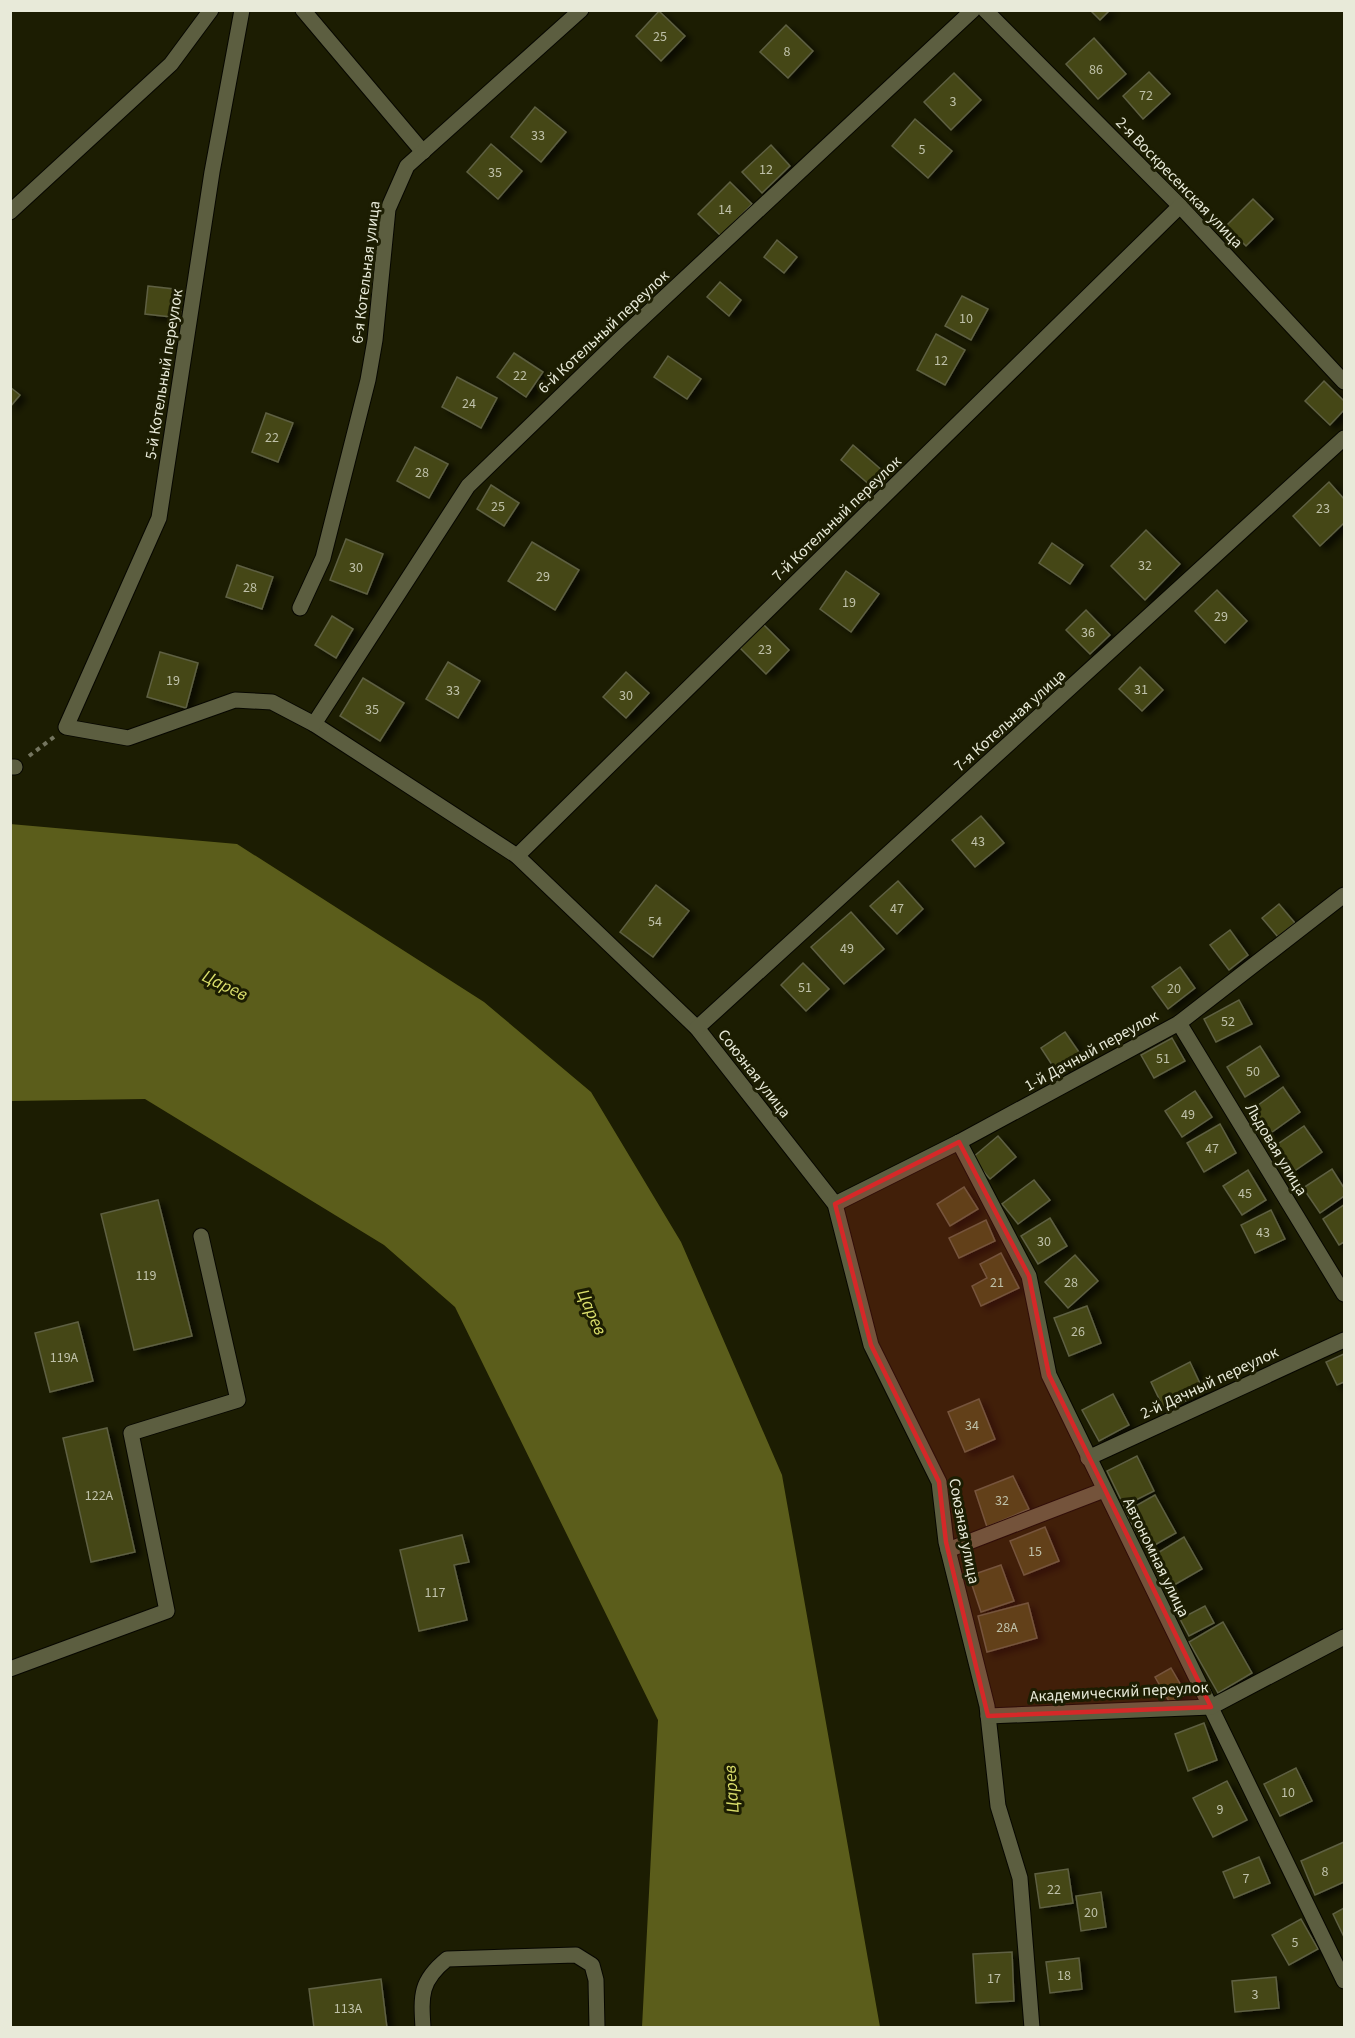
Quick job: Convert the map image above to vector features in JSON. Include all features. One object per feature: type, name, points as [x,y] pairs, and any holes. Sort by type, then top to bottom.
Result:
[{"type":"street","points":[[10,212],[171,64],[211,10]]},
{"type":"street","name":"5-й Котельный переулок","points":[[66,727],[159,518],[212,172],[242,10]]},
{"type":"street","points":[[303,10],[423,152]]},
{"type":"street","name":"6-я Котельная улица","points":[[300,608],[323,558],[368,380],[375,340],[388,209],[407,166],[581,10]]},
{"type":"street","name":"6-й Котельный переулок","points":[[314,724],[468,486],[619,340],[973,10]]},
{"type":"street","name":"2-я Воскресенская улица","points":[[985,10],[1180,206],[1344,382]]},
{"type":"street","name":"7-й Котельный переулок","points":[[517,856],[1180,206]]},
{"type":"street","name":"7-я Котельная улица","points":[[697,1028],[1344,438]]},
{"type":"street","name":"Союзная улица","points":[[66,727],[128,738],[235,699],[272,702],[314,724],[517,856],[697,1028],[835,1204],[871,1345],[939,1482],[948,1550],[988,1716],[998,1806],[1020,1878],[1032,2028]]},
{"type":"street","name":"1-й Дачный переулок","points":[[835,1204],[959,1142],[1179,1023],[1344,895]]},
{"type":"street","name":"Льдовая улица","points":[[1179,1023],[1344,1294]]},
{"type":"street","name":"Автономная улица","points":[[959,1142],[1029,1276],[1049,1375],[1344,1981]]},
{"type":"street","points":[[10,1669],[167,1611],[131,1433],[238,1400],[201,1236]]},
{"type":"street","name":"2-й Дачный переулок","points":[[1088,1458],[1344,1340]]},
{"type":"street","points":[[948,1550],[1104,1490]]},
{"type":"street","name":"Академический переулок","points":[[988,1716],[1211,1707],[1344,1637]]},
{"type":"street","points":[[423,2028],[421,1997],[433,1971],[447,1959],[576,1955],[592,1965],[596,1980],[597,2028]]},
{"type":"path","points":[[13,767],[66,727]]},
{"type":"highlighted area","points":[[959,1142],[1029,1276],[1049,1375],[1211,1707],[988,1716],[946,1542],[939,1482],[871,1345],[835,1204]]},
{"type":"water","name":"Царев","points":[[10,824],[237,844],[484,1002],[591,1092],[681,1242],[782,1475],[880,2027],[642,2027],[658,1720],[455,1307],[384,1245],[145,1099],[11,1101]]},
{"type":"building","points":[[1090,10],[1110,10],[1100,20]]},
{"type":"building","points":[[659,11],[685,36],[661,61],[636,36]]},
{"type":"building","points":[[786,25],[813,51],[788,78],[760,52]]},
{"type":"building","points":[[1094,38],[1126,74],[1098,99],[1066,64]]},
{"type":"building","points":[[1149,72],[1170,94],[1143,119],[1123,96]]},
{"type":"building","points":[[954,73],[981,100],[951,130],[924,102]]},
{"type":"building","points":[[535,107],[566,132],[541,162],[511,137]]},
{"type":"building","points":[[915,119],[952,151],[928,178],[892,146]]},
{"type":"building","points":[[491,144],[522,171],[498,199],[467,172]]},
{"type":"building","points":[[771,145],[790,166],[762,193],[742,172]]},
{"type":"building","points":[[730,182],[752,204],[721,236],[698,214]]},
{"type":"building","points":[[1253,199],[1273,219],[1246,246],[1226,226]]},
{"type":"building","points":[[777,240],[797,257],[784,273],[764,257]]},
{"type":"building","points":[[720,282],[741,300],[729,316],[707,297]]},
{"type":"building","points":[[148,286],[183,290],[180,318],[145,314]]},
{"type":"building","points":[[962,296],[988,309],[971,340],[945,326]]},
{"type":"building","points":[[936,334],[965,350],[945,385],[917,370]]},
{"type":"building","points":[[514,353],[543,372],[526,397],[497,377]]},
{"type":"building","points":[[668,356],[701,379],[687,399],[654,377]]},
{"type":"building","points":[[457,377],[497,398],[481,428],[442,407]]},
{"type":"building","points":[[1324,381],[1344,401],[1344,410],[1330,425],[1305,401]]},
{"type":"building","points":[[10,387],[20,395],[10,407]]},
{"type":"building","points":[[266,413],[293,423],[278,462],[252,452]]},
{"type":"building","points":[[853,445],[884,472],[872,487],[841,460]]},
{"type":"building","points":[[415,447],[448,464],[429,498],[397,481]]},
{"type":"building","points":[[1329,482],[1344,499],[1344,523],[1320,546],[1293,516]]},
{"type":"building","points":[[491,485],[519,503],[504,526],[477,509]]},
{"type":"building","points":[[1146,530],[1180,564],[1145,600],[1111,566]]},
{"type":"building","points":[[346,539],[383,554],[367,594],[330,580]]},
{"type":"building","points":[[532,542],[579,570],[555,610],[508,581]]},
{"type":"building","points":[[1052,543],[1083,565],[1070,584],[1039,563]]},
{"type":"building","points":[[237,565],[273,577],[262,609],[226,597]]},
{"type":"building","points":[[846,571],[879,594],[851,632],[820,609]]},
{"type":"building","points":[[1217,590],[1247,621],[1225,643],[1195,611]]},
{"type":"building","points":[[1086,610],[1110,635],[1090,654],[1066,630]]},
{"type":"building","points":[[332,616],[353,629],[336,658],[315,645]]},
{"type":"building","points":[[763,624],[789,650],[766,674],[740,648]]},
{"type":"building","points":[[160,652],[198,663],[186,708],[147,697]]},
{"type":"building","points":[[448,662],[480,681],[458,718],[426,699]]},
{"type":"building","points":[[1140,667],[1163,690],[1142,711],[1119,689]]},
{"type":"building","points":[[626,672],[649,693],[626,718],[603,697]]},
{"type":"building","points":[[363,678],[404,703],[380,741],[340,716]]},
{"type":"building","points":[[981,816],[1004,843],[975,867],[952,840]]},
{"type":"building","points":[[898,881],[923,909],[897,934],[870,906]]},
{"type":"building","points":[[656,885],[689,911],[653,957],[620,932]]},
{"type":"building","points":[[1279,904],[1295,923],[1278,937],[1262,918]]},
{"type":"building","points":[[851,912],[884,949],[844,984],[811,947]]},
{"type":"building","points":[[1230,930],[1248,955],[1229,970],[1210,945]]},
{"type":"building","points":[[803,963],[829,989],[806,1011],[781,985]]},
{"type":"building","points":[[1180,967],[1195,988],[1168,1009],[1152,987]]},
{"type":"building","points":[[1239,1000],[1252,1024],[1216,1042],[1204,1019]]},
{"type":"building","points":[[1065,1032],[1081,1055],[1056,1071],[1041,1048]]},
{"type":"building","points":[[1172,1038],[1185,1061],[1154,1078],[1141,1055]]},
{"type":"building","points":[[1260,1046],[1279,1076],[1245,1097],[1227,1067]]},
{"type":"building","points":[[1283,1087],[1300,1112],[1268,1135],[1250,1111]]},
{"type":"building","points":[[1195,1091],[1212,1117],[1182,1137],[1165,1111]]},
{"type":"building","points":[[1220,1124],[1236,1153],[1204,1172],[1187,1143]]},
{"type":"building","points":[[1304,1126],[1322,1152],[1293,1172],[1275,1146]]},
{"type":"building","points":[[998,1136],[1016,1157],[990,1179],[972,1158]]},
{"type":"building","points":[[1332,1169],[1344,1188],[1344,1196],[1320,1213],[1303,1188]]},
{"type":"building","points":[[1248,1170],[1266,1200],[1242,1215],[1223,1186]]},
{"type":"building","points":[[1034,1180],[1050,1200],[1018,1224],[1002,1204]]},
{"type":"building","points":[[964,1187],[978,1209],[950,1226],[937,1204]]},
{"type":"building","points":[[158,1200],[192,1336],[134,1350],[101,1214]]},
{"type":"building","points":[[1344,1205],[1344,1242],[1339,1245],[1323,1219]]},
{"type":"building","points":[[1271,1210],[1285,1239],[1255,1253],[1241,1225]]},
{"type":"building","points":[[1050,1218],[1067,1246],[1038,1264],[1021,1236]]},
{"type":"building","points":[[986,1220],[995,1241],[959,1258],[949,1238]]},
{"type":"building","points":[[1001,1253],[1019,1288],[981,1306],[972,1286],[987,1278],[980,1264]]},
{"type":"building","points":[[1075,1255],[1098,1281],[1068,1308],[1045,1282]]},
{"type":"building","points":[[1087,1306],[1101,1343],[1069,1356],[1054,1318]]},
{"type":"building","points":[[78,1322],[93,1381],[50,1392],[35,1333]]},
{"type":"building","points":[[1344,1354],[1344,1382],[1337,1385],[1326,1362]]},
{"type":"building","points":[[1190,1362],[1204,1392],[1165,1411],[1151,1382]]},
{"type":"building","points":[[1113,1394],[1129,1425],[1099,1441],[1082,1410]]},
{"type":"building","points":[[979,1399],[995,1439],[965,1452],[948,1412]]},
{"type":"building","points":[[107,1428],[135,1552],[91,1562],[63,1438]]},
{"type":"building","points":[[1137,1456],[1154,1491],[1124,1506],[1107,1471]]},
{"type":"building","points":[[1013,1476],[1029,1509],[987,1527],[975,1491]]},
{"type":"building","points":[[1155,1495],[1176,1533],[1146,1550],[1125,1512]]},
{"type":"building","points":[[1045,1527],[1059,1561],[1024,1575],[1010,1541]]},
{"type":"building","points":[[462,1535],[469,1562],[454,1565],[467,1620],[419,1631],[400,1550]]},
{"type":"building","points":[[1184,1537],[1202,1569],[1169,1588],[1151,1557]]},
{"type":"building","points":[[1001,1565],[1014,1601],[981,1612],[969,1576]]},
{"type":"building","points":[[1028,1603],[1037,1638],[987,1652],[978,1616]]},
{"type":"building","points":[[1205,1606],[1214,1623],[1189,1636],[1180,1619]]},
{"type":"building","points":[[1223,1622],[1252,1673],[1218,1693],[1189,1642]]},
{"type":"building","points":[[1171,1668],[1186,1694],[1170,1703],[1155,1677]]},
{"type":"building","points":[[1204,1723],[1217,1760],[1188,1771],[1175,1734]]},
{"type":"building","points":[[1296,1768],[1312,1801],[1280,1816],[1264,1784]]},
{"type":"building","points":[[1227,1781],[1247,1820],[1213,1837],[1193,1798]]},
{"type":"building","points":[[1344,1842],[1344,1882],[1315,1895],[1301,1861]]},
{"type":"building","points":[[1259,1857],[1270,1883],[1234,1898],[1223,1872]]},
{"type":"building","points":[[1068,1869],[1073,1903],[1040,1908],[1035,1874]]},
{"type":"building","points":[[1101,1892],[1106,1927],[1081,1931],[1076,1896]]},
{"type":"building","points":[[1344,1908],[1344,1937],[1333,1914]]},
{"type":"building","points":[[1301,1919],[1318,1949],[1289,1965],[1272,1935]]},
{"type":"building","points":[[1012,1952],[1014,2001],[976,2003],[973,1954]]},
{"type":"building","points":[[1079,1958],[1082,1989],[1050,1993],[1046,1962]]},
{"type":"building","points":[[1276,1977],[1279,2008],[1235,2012],[1232,1981]]},
{"type":"building","points":[[381,1979],[387,2028],[314,2028],[309,1989]]}]
